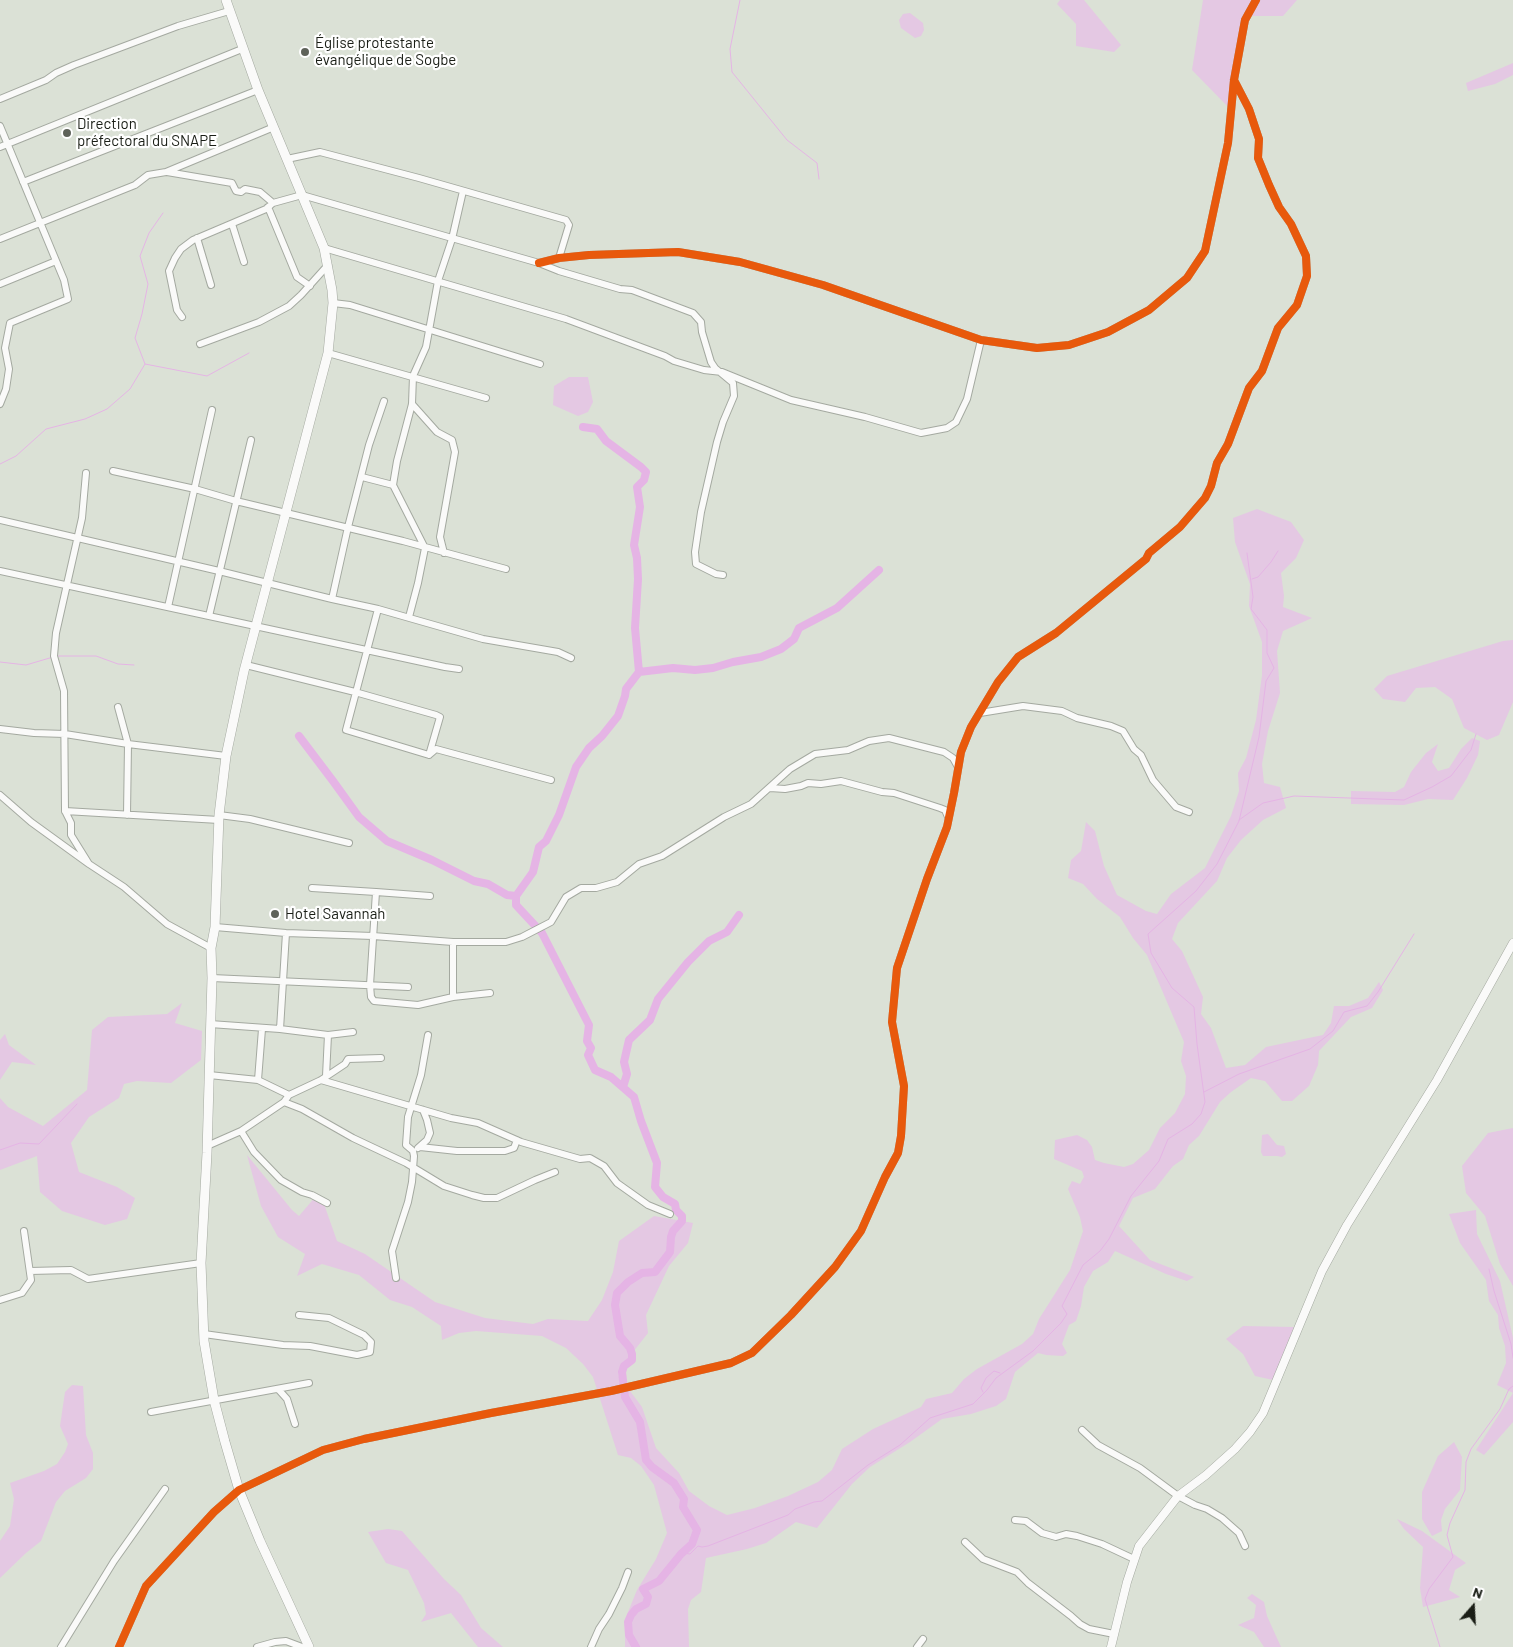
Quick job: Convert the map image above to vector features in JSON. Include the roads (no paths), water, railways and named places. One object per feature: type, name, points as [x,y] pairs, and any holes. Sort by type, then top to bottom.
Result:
[{"type":"highway","points":[[226,0],[258,90],[324,248],[333,303],[328,353],[256,625],[235,708],[226,756],[219,817],[215,927],[211,948],[212,978],[207,1146],[201,1263],[204,1334],[214,1400],[239,1490],[260,1541],[309,1647]]},
{"type":"main road","points":[[1111,1647],[1139,1546],[1178,1496],[1206,1475],[1235,1449],[1263,1413],[1322,1271],[1347,1225],[1437,1080],[1513,942]]},
{"type":"street","points":[[539,262],[559,258],[621,253],[678,252],[740,262],[823,285],[981,340],[1037,348],[1070,345],[1108,332],[1149,310],[1188,278],[1205,251],[1228,143],[1234,80],[1245,20],[1256,0]]},
{"type":"street","points":[[0,99],[46,80],[74,65],[178,26],[230,10]]},
{"type":"street","points":[[0,147],[242,49]]},
{"type":"street","points":[[119,1647],[146,1586],[214,1512],[239,1490],[323,1450],[364,1439],[407,1429],[623,1388],[731,1363],[752,1353],[835,1267],[861,1231],[898,1153],[901,1136],[904,1086],[892,1022],[898,968],[927,879],[947,827],[960,752],[971,728],[998,682],[1018,657],[1056,633],[1146,559],[1149,554],[1180,527],[1205,498],[1211,486],[1217,464],[1228,444],[1248,388],[1262,370],[1278,328],[1297,305],[1307,276],[1306,256],[1269,185],[1258,158],[1259,139],[1252,116],[1234,80]]},
{"type":"street","points":[[23,182],[258,90]]},
{"type":"street","points":[[0,126],[64,280],[68,299],[10,323],[5,348],[9,369],[6,389],[0,404]]},
{"type":"street","points":[[0,239],[135,185],[148,175],[166,172],[274,128]]},
{"type":"street","points":[[287,159],[320,152],[566,220],[569,225],[559,258]]},
{"type":"street","points":[[166,172],[232,183],[236,191],[240,192],[245,189],[260,192],[271,205],[297,277],[310,286]]},
{"type":"street","points":[[409,617],[425,548],[393,485],[397,461],[412,404],[412,376],[426,347],[438,281],[452,239],[464,191]]},
{"type":"street","points":[[182,317],[177,310],[169,271],[174,258],[181,249],[197,238],[271,205],[302,195],[452,239],[539,262],[559,271],[620,290],[632,290],[693,313],[700,322],[711,362],[715,368],[722,372],[790,400],[865,417],[921,433],[947,428],[956,422],[967,399],[981,340]]},
{"type":"street","points":[[232,224],[244,262]]},
{"type":"street","points":[[197,238],[211,285]]},
{"type":"street","points":[[324,248],[566,319],[674,361],[704,370],[722,372],[733,383],[734,396],[717,442],[701,512],[695,552],[696,564],[716,574],[723,575]]},
{"type":"street","points":[[0,284],[56,261]]},
{"type":"street","points":[[200,344],[259,322],[289,306],[310,286],[328,264]]},
{"type":"street","points":[[333,303],[350,305],[540,364]]},
{"type":"street","points":[[328,353],[486,398]]},
{"type":"street","points":[[332,600],[369,445],[384,401]]},
{"type":"street","points":[[412,404],[437,432],[452,440],[455,452],[440,536],[444,553]]},
{"type":"street","points":[[168,607],[212,410]]},
{"type":"street","points":[[209,616],[251,440]]},
{"type":"street","points":[[113,471],[195,489],[506,569]]},
{"type":"street","points":[[86,473],[82,518],[56,633],[54,656],[64,692],[65,812],[72,823],[72,835],[89,864]]},
{"type":"street","points":[[362,477],[393,485]]},
{"type":"street","points":[[0,520],[178,561],[332,600],[378,609],[483,639],[558,652],[571,658]]},
{"type":"street","points":[[0,571],[445,667],[459,668]]},
{"type":"street","points":[[378,609],[346,730],[429,755]]},
{"type":"street","points":[[246,665],[356,692],[440,717],[429,755]]},
{"type":"street","points":[[980,712],[1023,706],[1062,712],[1123,731],[1134,749],[1141,755],[1153,780],[1176,807],[1189,812]]},
{"type":"street","points":[[118,707],[128,744],[127,815]]},
{"type":"street","points":[[0,729],[65,734],[226,756]]},
{"type":"street","points":[[215,927],[286,933],[373,936],[453,942],[506,942],[522,937],[551,922],[566,897],[581,888],[596,888],[617,882],[638,864],[662,856],[724,817],[751,804],[790,769],[815,754],[848,750],[869,742],[889,738],[944,752],[953,758],[958,767]]},
{"type":"street","points":[[429,755],[436,749],[551,780]]},
{"type":"street","points":[[770,788],[785,789],[808,783],[820,784],[841,781],[882,792],[894,793],[940,808],[944,810],[948,817]]},
{"type":"street","points":[[0,795],[31,822],[124,887],[167,924],[211,948]]},
{"type":"street","points":[[65,812],[250,819],[349,843]]},
{"type":"street","points":[[312,888],[430,896]]},
{"type":"street","points":[[376,892],[370,985],[371,997],[374,1000],[418,1006],[453,997],[490,993]]},
{"type":"street","points":[[280,1029],[286,933]]},
{"type":"street","points":[[453,942],[453,997]]},
{"type":"street","points":[[212,978],[408,987]]},
{"type":"street","points":[[210,1024],[280,1029],[328,1035],[353,1032]]},
{"type":"street","points":[[258,1080],[262,1029]]},
{"type":"street","points":[[324,1078],[328,1035]]},
{"type":"street","points":[[396,1278],[392,1251],[408,1202],[413,1168],[413,1151],[406,1145],[406,1140],[411,1106],[421,1076],[428,1035]]},
{"type":"street","points":[[207,1146],[241,1131],[284,1102],[289,1095],[324,1078],[345,1064],[348,1059],[381,1058]]},
{"type":"street","points":[[209,1075],[258,1080],[289,1095]]},
{"type":"street","points":[[324,1078],[422,1110],[478,1123],[517,1140],[580,1159],[590,1158],[604,1166],[617,1183],[625,1189],[648,1205],[670,1214]]},
{"type":"street","points":[[284,1102],[302,1109],[353,1138],[373,1146],[444,1186],[484,1198],[504,1196],[555,1172]]},
{"type":"street","points":[[413,1151],[420,1147],[430,1133],[428,1120],[422,1110]]},
{"type":"street","points":[[241,1131],[254,1152],[281,1180],[327,1203]]},
{"type":"street","points":[[420,1147],[457,1151],[505,1151],[514,1148],[517,1140]]},
{"type":"street","points":[[0,1300],[22,1293],[31,1280],[24,1231]]},
{"type":"street","points":[[30,1271],[71,1270],[88,1279],[201,1263]]},
{"type":"street","points":[[204,1334],[310,1346],[357,1356],[370,1352],[371,1342],[364,1335],[329,1318],[300,1315]]},
{"type":"street","points":[[151,1412],[308,1383]]},
{"type":"street","points":[[278,1389],[287,1400],[295,1424]]},
{"type":"street","points":[[1082,1430],[1098,1445],[1140,1468],[1178,1496],[1208,1509],[1222,1518],[1239,1533],[1245,1546]]},
{"type":"street","points":[[61,1647],[114,1561],[165,1488]]},
{"type":"street","points":[[1015,1520],[1026,1520],[1042,1534],[1056,1537],[1066,1534],[1102,1544],[1134,1560]]},
{"type":"street","points":[[964,1542],[983,1559],[1017,1572],[1080,1624],[1114,1634]]},
{"type":"street","points":[[591,1647],[622,1588],[628,1572]]},
{"type":"street","points":[[917,1647],[923,1640]]},
{"type":"street","points":[[256,1647],[286,1641],[302,1647]]},
{"type":"waterway","points":[[740,0],[730,49],[732,72],[787,140],[817,163],[819,179]]},
{"type":"waterway","points":[[0,464],[16,456],[46,429],[85,419],[107,409],[130,389],[145,364],[135,338],[148,284],[140,256],[149,233],[163,213]]},
{"type":"waterway","points":[[145,364],[207,376],[249,353]]},
{"type":"waterway","points":[[583,427],[597,429],[606,441],[646,472],[644,480],[637,487],[640,507],[634,545],[638,579],[635,628],[639,672],[626,689],[618,716],[602,736],[589,748],[576,767],[559,815],[546,841],[539,847],[533,872],[516,896],[516,905],[542,933],[589,1025],[587,1041],[591,1048],[588,1055],[595,1070],[611,1077],[634,1097],[657,1163],[655,1187],[663,1197],[675,1204],[676,1210],[682,1216],[682,1221],[673,1231],[670,1252],[655,1272],[642,1273],[628,1282],[617,1293],[615,1305],[620,1336],[630,1348],[632,1354],[632,1360],[624,1366],[622,1372],[625,1397],[640,1422],[646,1460],[652,1467],[674,1483],[684,1499],[683,1507],[697,1530],[692,1544],[681,1554],[659,1581],[643,1589],[648,1597],[646,1604],[636,1609],[628,1622],[629,1635],[636,1647]]},
{"type":"waterway","points":[[1252,579],[1258,577],[1278,551]]},
{"type":"waterway","points":[[683,1553],[690,1554],[698,1546],[708,1546],[788,1515],[795,1509],[822,1501],[868,1465],[900,1445],[930,1418],[973,1404],[996,1378],[1033,1351],[1061,1323],[1067,1314],[1062,1306],[1083,1265],[1100,1251],[1109,1239],[1131,1196],[1159,1161],[1168,1139],[1192,1124],[1201,1114],[1205,1102],[1194,1007],[1172,988],[1151,953],[1148,934],[1196,891],[1217,864],[1239,821],[1259,737],[1266,681],[1274,668],[1267,653],[1267,630],[1251,609],[1253,597],[1247,553]]},
{"type":"waterway","points":[[639,672],[673,668],[695,670],[713,668],[761,657],[781,649],[794,639],[799,628],[837,608],[879,570]]},
{"type":"waterway","points":[[57,656],[96,656],[118,664],[134,665]]},
{"type":"waterway","points":[[0,662],[26,665],[53,657]]},
{"type":"waterway","points":[[1239,820],[1263,803],[1294,796],[1404,800],[1451,776],[1471,750],[1476,734]]},
{"type":"waterway","points":[[299,736],[359,817],[387,841],[432,860],[474,881],[488,884],[507,895],[516,896]]},
{"type":"waterway","points":[[623,1087],[627,1074],[624,1062],[629,1040],[650,1020],[658,999],[688,962],[709,941],[727,932],[739,915]]},
{"type":"waterway","points":[[1204,1092],[1239,1074],[1310,1049],[1333,1031],[1344,1012],[1367,1006],[1378,992],[1414,934]]},
{"type":"waterway","points":[[0,1150],[20,1143],[39,1144],[77,1104]]},
{"type":"waterway","points":[[1489,1269],[1511,1344],[1513,1358]]},
{"type":"waterway","points":[[983,1392],[981,1388],[986,1378],[994,1371],[1000,1373]]},
{"type":"waterway","points":[[1440,1647],[1425,1599],[1429,1589],[1453,1557],[1447,1535],[1450,1523],[1465,1490],[1466,1462],[1471,1449],[1500,1409],[1509,1389],[1513,1386]]},
{"type":"place","name":"Église protestante évangélique de Sogbe","points":[[305,52]]},
{"type":"place","name":"Direction préfectoral du SNAPE","points":[[67,133]]},
{"type":"place","name":"Hotel Savannah","points":[[275,914]]}]
